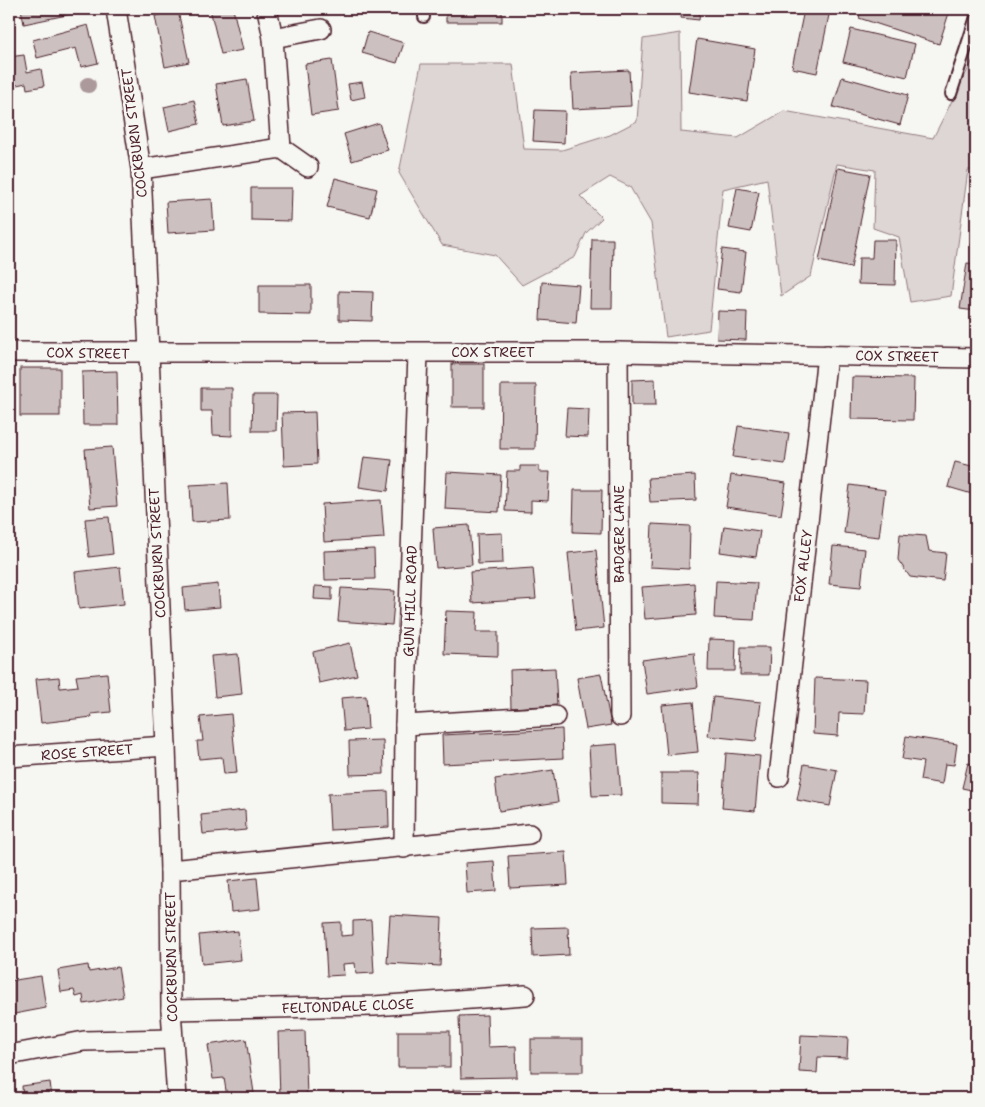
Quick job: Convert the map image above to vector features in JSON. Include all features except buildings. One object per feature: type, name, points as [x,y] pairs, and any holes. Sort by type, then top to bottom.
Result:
[{"type":"street","name":"COCKBURN STREET","points":[[116,9],[141,169],[166,746],[172,1039],[177,1098]]},
{"type":"street","points":[[267,9],[273,38],[281,148]]},
{"type":"street","points":[[273,38],[322,29]]},
{"type":"street","points":[[141,169],[281,148],[308,167]]},
{"type":"street","name":"COX STREET","points":[[9,352],[148,354],[618,352],[976,358]]},
{"type":"street","name":"BADGER LANE","points":[[618,352],[620,716]]},
{"type":"street","name":"GUN HILL ROAD","points":[[404,848],[405,725],[418,353]]},
{"type":"street","name":"FOX ALLEY","points":[[779,777],[827,355]]},
{"type":"street","points":[[405,725],[555,716]]},
{"type":"street","name":"ROSE STREET","points":[[9,757],[166,746]]},
{"type":"street","points":[[170,870],[529,834]]},
{"type":"street","name":"FELTONDALE CLOSE","points":[[171,1010],[374,1006],[525,995]]},
{"type":"street","points":[[9,1055],[84,1041],[172,1039]]},
{"type":"lane","points":[[951,94],[976,17]]},
{"type":"shaded area","points":[[680,33],[681,132],[738,138],[784,111],[933,138],[976,54],[976,170],[968,170],[951,296],[910,302],[899,237],[873,228],[875,170],[837,164],[811,276],[781,296],[767,179],[723,189],[709,330],[666,337],[651,223],[630,187],[610,177],[580,196],[602,218],[586,233],[575,257],[522,285],[495,255],[442,245],[399,173],[421,64],[513,64],[524,149],[562,150],[610,135],[637,121],[643,39]]}]
